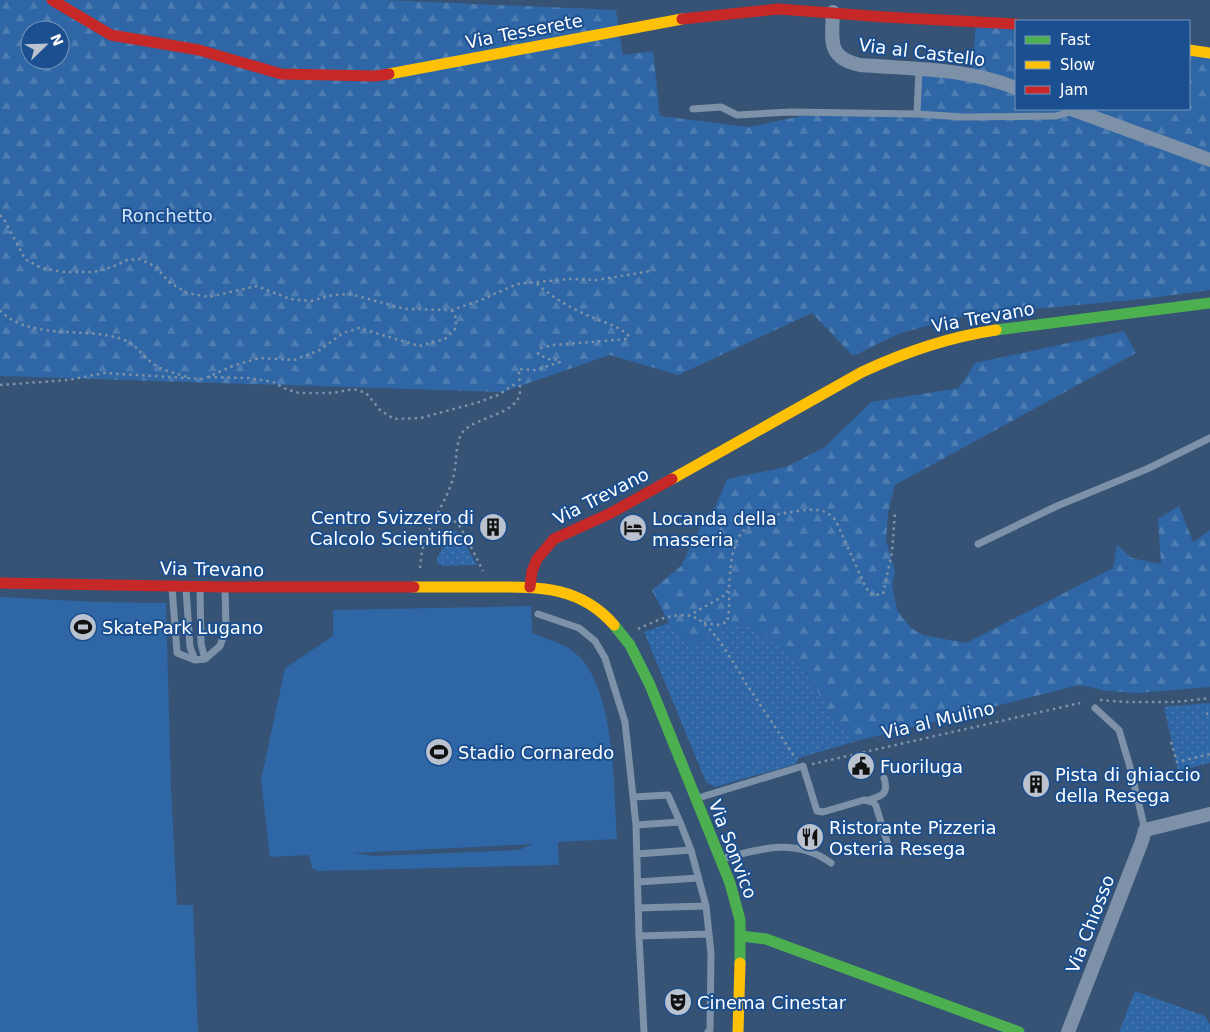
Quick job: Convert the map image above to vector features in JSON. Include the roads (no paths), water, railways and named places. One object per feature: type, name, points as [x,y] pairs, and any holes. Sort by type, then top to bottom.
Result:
[{"type":"main road","name":"Via Tesserete","points":[[52,0],[112,35],[199,50],[281,74],[375,76],[668,21],[778,9],[841,8],[1015,24]]},
{"type":"main road","points":[[1190,50],[1210,53]]},
{"type":"main road","name":"Via Trevano","points":[[0,583],[186,587],[530,587],[532,571],[537,559],[549,544],[560,536],[609,514],[862,372],[902,353],[938,341],[980,331],[1210,303]]},
{"type":"main road","name":"Via Sonvico","points":[[530,587],[567,592],[583,599],[609,617],[625,636],[650,685],[720,859],[736,906],[741,936],[738,1032]]},
{"type":"main road","points":[[741,936],[766,939],[1019,1032]]},
{"type":"street","name":"Via al Castello","points":[[841,8],[832,38],[837,54],[842,60],[860,66],[919,69],[986,77],[1015,88]]},
{"type":"street","points":[[1073,110],[1210,160]]},
{"type":"street","points":[[1145,830],[1210,814]]},
{"type":"street","name":"Via Chiosso","points":[[1068,1032],[1145,830]]},
{"type":"lane","points":[[917,114],[919,69]]},
{"type":"lane","points":[[693,109],[721,107],[737,115],[791,112],[917,114],[963,117],[1056,116],[1073,110]]},
{"type":"lane","points":[[978,544],[1057,506],[1147,469],[1210,438]]},
{"type":"lane","points":[[172,586],[177,653],[195,660],[205,659],[220,646],[226,630],[225,587]]},
{"type":"lane","points":[[186,587],[190,646],[195,660]]},
{"type":"lane","points":[[200,587],[201,644],[205,659]]},
{"type":"lane","points":[[538,614],[579,628],[595,641],[605,658],[625,722],[636,825],[644,1032]]},
{"type":"lane","points":[[1096,704],[1120,730],[1145,830]]},
{"type":"lane","points":[[695,799],[802,766],[817,811],[823,812],[882,795],[886,786],[884,778]]},
{"type":"lane","points":[[634,797],[668,795],[691,850],[706,906],[711,954],[710,1030],[708,1032]]},
{"type":"lane","points":[[868,800],[876,806],[887,842]]},
{"type":"lane","points":[[636,825],[680,822]]},
{"type":"lane","points":[[720,859],[764,848],[786,847],[805,850],[821,856],[830,863]]},
{"type":"lane","points":[[637,854],[691,850]]},
{"type":"lane","points":[[638,882],[698,878]]},
{"type":"lane","points":[[638,908],[706,906]]},
{"type":"lane","points":[[639,936],[709,934]]},
{"type":"place","name":"Centro Svizzero di Calcolo Scientifico","points":[[493,527]]},
{"type":"place","name":"Locanda della masseria","points":[[633,528]]},
{"type":"place","name":"SkatePark Lugano","points":[[83,627]]},
{"type":"place","name":"Stadio Cornaredo","points":[[439,752]]},
{"type":"place","name":"Fuoriluga","points":[[861,766]]},
{"type":"place","name":"Pista di ghiaccio della Resega","points":[[1036,784]]},
{"type":"place","name":"Ristorante Pizzeria Osteria Resega","points":[[810,837]]},
{"type":"place","name":"Cinema Cinestar","points":[[678,1002]]},
{"type":"park label","name":"Ronchetto","points":[[167,215]]}]
